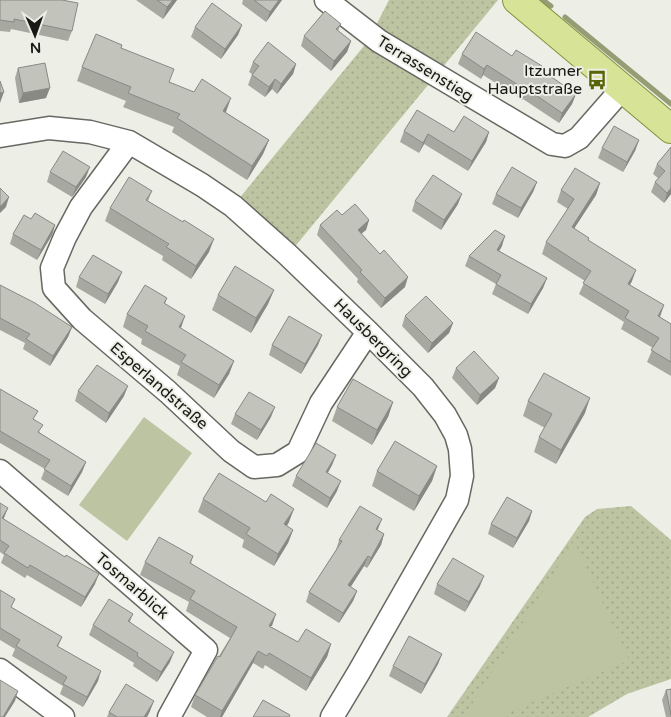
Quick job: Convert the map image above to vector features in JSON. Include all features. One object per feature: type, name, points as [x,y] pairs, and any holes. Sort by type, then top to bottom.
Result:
[{"type":"main road","points":[[517,0],[671,129]]},
{"type":"street","name":"Terrassenstieg","points":[[326,0],[379,41],[552,144],[565,146],[579,138],[622,89]]},
{"type":"street","name":"Hausbergring","points":[[0,136],[49,128],[90,132],[129,142],[202,185],[233,206],[288,254],[423,387],[445,415],[456,435],[460,449],[462,476],[457,500],[332,717]]},
{"type":"street","name":"Esperlandstraße","points":[[129,142],[81,207],[65,237],[52,268],[54,288],[82,319],[168,392],[231,451],[254,467],[277,465],[298,452],[321,403],[368,332]]},
{"type":"street","name":"Tosmarblick","points":[[0,471],[206,650],[168,717]]},
{"type":"street","points":[[0,670],[63,717]]},
{"type":"green space","points":[[389,0],[498,0],[288,255],[233,206],[368,41]]},
{"type":"green space","points":[[144,417],[192,453],[127,541],[79,505]]},
{"type":"green space","points":[[631,506],[671,540],[671,679],[627,694],[588,717],[447,717],[585,517],[597,509]]},
{"type":"green space","points":[[574,541],[629,660],[498,717],[464,717]]},
{"type":"building","points":[[0,0],[62,0],[78,3],[72,31],[14,19],[14,22],[0,20]]},
{"type":"building","points":[[157,0],[173,0],[167,7]]},
{"type":"building","points":[[254,0],[279,0],[270,12]]},
{"type":"building","points":[[212,3],[242,25],[225,49],[195,27]]},
{"type":"building","points":[[325,11],[341,24],[336,29],[351,41],[334,61],[304,36]]},
{"type":"building","points":[[476,32],[512,56],[516,50],[542,66],[540,69],[576,94],[562,113],[487,65],[484,69],[462,54]]},
{"type":"building","points":[[96,34],[122,45],[121,48],[174,69],[169,82],[194,92],[202,79],[231,98],[223,111],[269,140],[252,166],[177,118],[180,114],[128,93],[131,87],[82,67]]},
{"type":"building","points":[[268,42],[296,64],[281,84],[275,79],[269,87],[252,75],[259,66],[253,62]]},
{"type":"building","points":[[45,63],[50,88],[23,93],[18,68]]},
{"type":"building","points":[[0,81],[4,92],[0,93]]},
{"type":"building","points":[[417,110],[454,132],[464,116],[489,132],[472,161],[428,134],[423,143],[404,131]]},
{"type":"building","points":[[614,126],[639,140],[627,162],[602,148]]},
{"type":"building","points":[[671,147],[671,188],[667,193],[655,182],[665,171],[657,164]]},
{"type":"building","points":[[63,151],[90,167],[76,187],[50,172]]},
{"type":"building","points":[[512,167],[537,182],[521,208],[496,194]]},
{"type":"building","points":[[575,168],[600,183],[572,227],[589,238],[588,240],[636,270],[628,284],[664,305],[658,316],[671,324],[671,362],[651,350],[659,338],[625,318],[629,311],[583,283],[591,271],[546,242],[574,199],[561,190]]},
{"type":"building","points":[[433,175],[462,194],[444,220],[415,201]]},
{"type":"building","points":[[129,177],[152,191],[146,200],[183,222],[184,220],[214,239],[196,266],[166,247],[169,244],[110,208]]},
{"type":"building","points":[[0,188],[9,197],[0,207]]},
{"type":"building","points":[[355,204],[369,220],[358,230],[380,254],[384,250],[408,277],[385,298],[320,225],[337,210],[342,215]]},
{"type":"building","points":[[35,213],[55,225],[41,250],[13,234],[24,215],[31,219]]},
{"type":"building","points":[[495,230],[505,236],[497,250],[547,278],[531,304],[496,284],[501,275],[469,256]]},
{"type":"building","points":[[93,255],[122,272],[108,294],[79,277]]},
{"type":"building","points":[[235,266],[274,290],[256,318],[218,295]]},
{"type":"building","points":[[0,285],[35,303],[72,327],[53,356],[26,339],[30,334],[0,318]]},
{"type":"building","points":[[145,285],[167,298],[164,303],[185,316],[179,327],[234,361],[219,385],[181,362],[186,355],[145,331],[148,326],[127,314]]},
{"type":"building","points":[[426,296],[453,323],[432,343],[405,316]]},
{"type":"building","points":[[289,316],[322,335],[305,364],[272,345]]},
{"type":"building","points":[[474,351],[499,378],[480,395],[456,368]]},
{"type":"building","points":[[97,365],[128,386],[109,413],[78,391]]},
{"type":"building","points":[[544,373],[590,398],[561,450],[539,437],[552,414],[528,401]]},
{"type":"building","points":[[353,379],[393,402],[377,430],[337,407]]},
{"type":"building","points":[[0,389],[38,411],[33,419],[43,425],[38,432],[86,462],[71,486],[44,469],[50,460],[0,431]]},
{"type":"building","points":[[249,392],[275,407],[261,430],[235,414]]},
{"type":"building","points":[[395,441],[437,466],[419,496],[377,471]]},
{"type":"building","points":[[316,443],[336,455],[326,472],[341,481],[330,498],[296,476]]},
{"type":"building","points":[[219,473],[266,502],[271,494],[294,509],[284,524],[293,530],[278,554],[246,534],[250,528],[203,499]]},
{"type":"building","points":[[507,497],[532,511],[517,538],[491,524]]},
{"type":"building","points":[[0,503],[8,508],[2,518],[65,557],[66,555],[99,574],[85,597],[30,565],[28,568],[4,553],[9,546],[0,540]]},
{"type":"building","points":[[360,506],[382,519],[376,529],[384,534],[371,558],[368,556],[348,585],[357,591],[343,613],[309,592],[342,541],[339,540]]},
{"type":"building","points":[[159,537],[193,556],[190,563],[276,614],[269,626],[298,642],[306,629],[331,644],[311,678],[269,653],[267,656],[258,651],[222,711],[195,695],[237,627],[190,599],[195,591],[145,562]]},
{"type":"building","points":[[453,558],[484,576],[469,602],[437,584]]},
{"type":"building","points":[[0,590],[15,599],[11,607],[62,637],[57,646],[101,671],[87,697],[63,684],[67,677],[16,646],[20,640],[0,628]]},
{"type":"building","points":[[109,599],[133,614],[128,621],[174,652],[161,672],[137,656],[138,653],[93,625]]},
{"type":"building","points":[[409,636],[442,654],[425,684],[393,666]]},
{"type":"building","points":[[0,680],[18,691],[3,717],[0,717]]},
{"type":"building","points":[[126,684],[154,701],[144,717],[117,717],[109,712]]},
{"type":"building","points":[[671,689],[671,715],[666,690]]},
{"type":"building","points":[[263,700],[290,715],[289,717],[253,717]]},
{"type":"waterway","points":[[543,0],[551,6]]},
{"type":"waterway","points":[[565,17],[671,104]]},
{"type":"place","name":"Itzumer Hauptstraße","points":[[597,80]]}]
